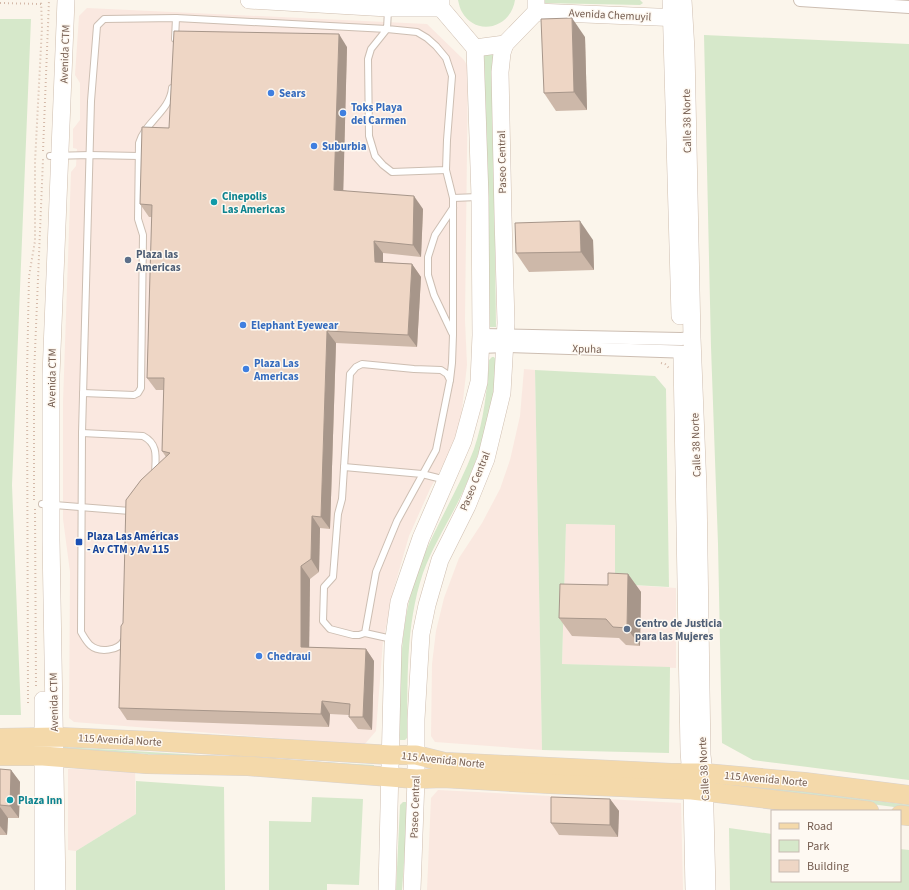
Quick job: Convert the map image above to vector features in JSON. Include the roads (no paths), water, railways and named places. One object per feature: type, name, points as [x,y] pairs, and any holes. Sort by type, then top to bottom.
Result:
[{"type":"main road","name":"Avenida CTM","points":[[49,747],[47,505],[42,376],[66,0]]},
{"type":"main road","points":[[249,0],[388,8],[441,4],[475,48],[505,44],[536,6]]},
{"type":"main road","name":"Calle 38 Norte","points":[[671,0],[678,18]]},
{"type":"main road","name":"Calle 38 Norte","points":[[683,0],[678,18],[698,782],[694,890]]},
{"type":"main road","name":"Avenida CTM","points":[[48,2],[56,156]]},
{"type":"main road","name":"Avenida Chemuyil","points":[[536,6],[678,18]]},
{"type":"main road","name":"Paseo Central","points":[[412,890],[416,779],[416,719],[421,634],[427,605],[440,560],[467,506],[486,459],[502,393],[506,341],[502,216],[500,72],[502,53],[505,44]]},
{"type":"main road","name":"Paseo Central","points":[[388,890],[390,755],[394,639],[399,602],[421,538],[463,441],[479,382],[481,341],[480,197],[475,48]]},
{"type":"main road","name":"115 Avenida Norte","points":[[0,738],[147,764],[248,766],[416,779],[443,778],[575,785],[698,782],[804,782],[909,795]]},
{"type":"main road","name":"115 Avenida Norte","points":[[0,756],[49,747],[159,742],[390,755],[416,755],[444,762],[698,782],[863,810]]},
{"type":"main road","points":[[43,890],[49,747]]},
{"type":"main road","points":[[49,747],[57,890]]},
{"type":"main road","name":"Calle 38 Norte","points":[[698,782],[706,812],[707,890]]},
{"type":"street","points":[[800,0],[909,7]]},
{"type":"street","name":"Xpuha","points":[[481,341],[687,345]]},
{"type":"lane","points":[[388,8],[387,29],[371,49],[368,59],[369,136],[375,156],[392,172],[446,170]]},
{"type":"lane","points":[[174,48],[176,18]]},
{"type":"lane","points":[[126,635],[123,643],[115,648],[106,650],[95,648],[90,645],[85,640],[81,632],[83,393],[91,101],[97,26],[104,19],[176,18],[387,29],[417,32],[436,46],[446,58],[452,76],[446,170],[453,198],[453,335],[450,380],[436,450],[397,521],[376,572],[365,633]]},
{"type":"lane","points":[[83,393],[134,395],[138,393],[141,388],[143,235],[138,219],[139,143],[141,136],[167,103],[171,93],[172,78]]},
{"type":"lane","points":[[56,156],[139,156]]},
{"type":"lane","points":[[453,198],[480,197]]},
{"type":"lane","points":[[453,208],[435,234],[428,257],[428,274],[434,295],[453,335]]},
{"type":"lane","points":[[394,639],[365,633],[353,635],[330,629],[323,621],[324,587],[333,577],[338,514],[342,499],[350,374],[356,367],[362,364],[441,370],[447,374],[450,380]]},
{"type":"lane","points":[[82,433],[143,436],[150,440],[156,449],[155,476],[153,482]]},
{"type":"lane","points":[[344,467],[422,474],[446,480]]},
{"type":"lane","points":[[47,505],[131,511]]},
{"type":"place","name":"Sears","points":[[271,93]]},
{"type":"place","name":"Toks Playa del Carmen","points":[[343,113]]},
{"type":"place","name":"Suburbia","points":[[314,146]]},
{"type":"place","name":"Cinepolis Las Americas","points":[[214,202]]},
{"type":"place","name":"Plaza las Americas","points":[[128,260]]},
{"type":"place","name":"Elephant Eyewear","points":[[243,325]]},
{"type":"place","name":"Plaza Las Americas","points":[[246,369]]},
{"type":"place","name":"Plaza Las Américas - Av CTM y Av 115","points":[[79,542]]},
{"type":"place","name":"Centro de Justicia para las Mujeres","points":[[627,629]]},
{"type":"place","name":"Chedraui","points":[[259,656]]},
{"type":"place","name":"Plaza Inn","points":[[10,800]]}]
